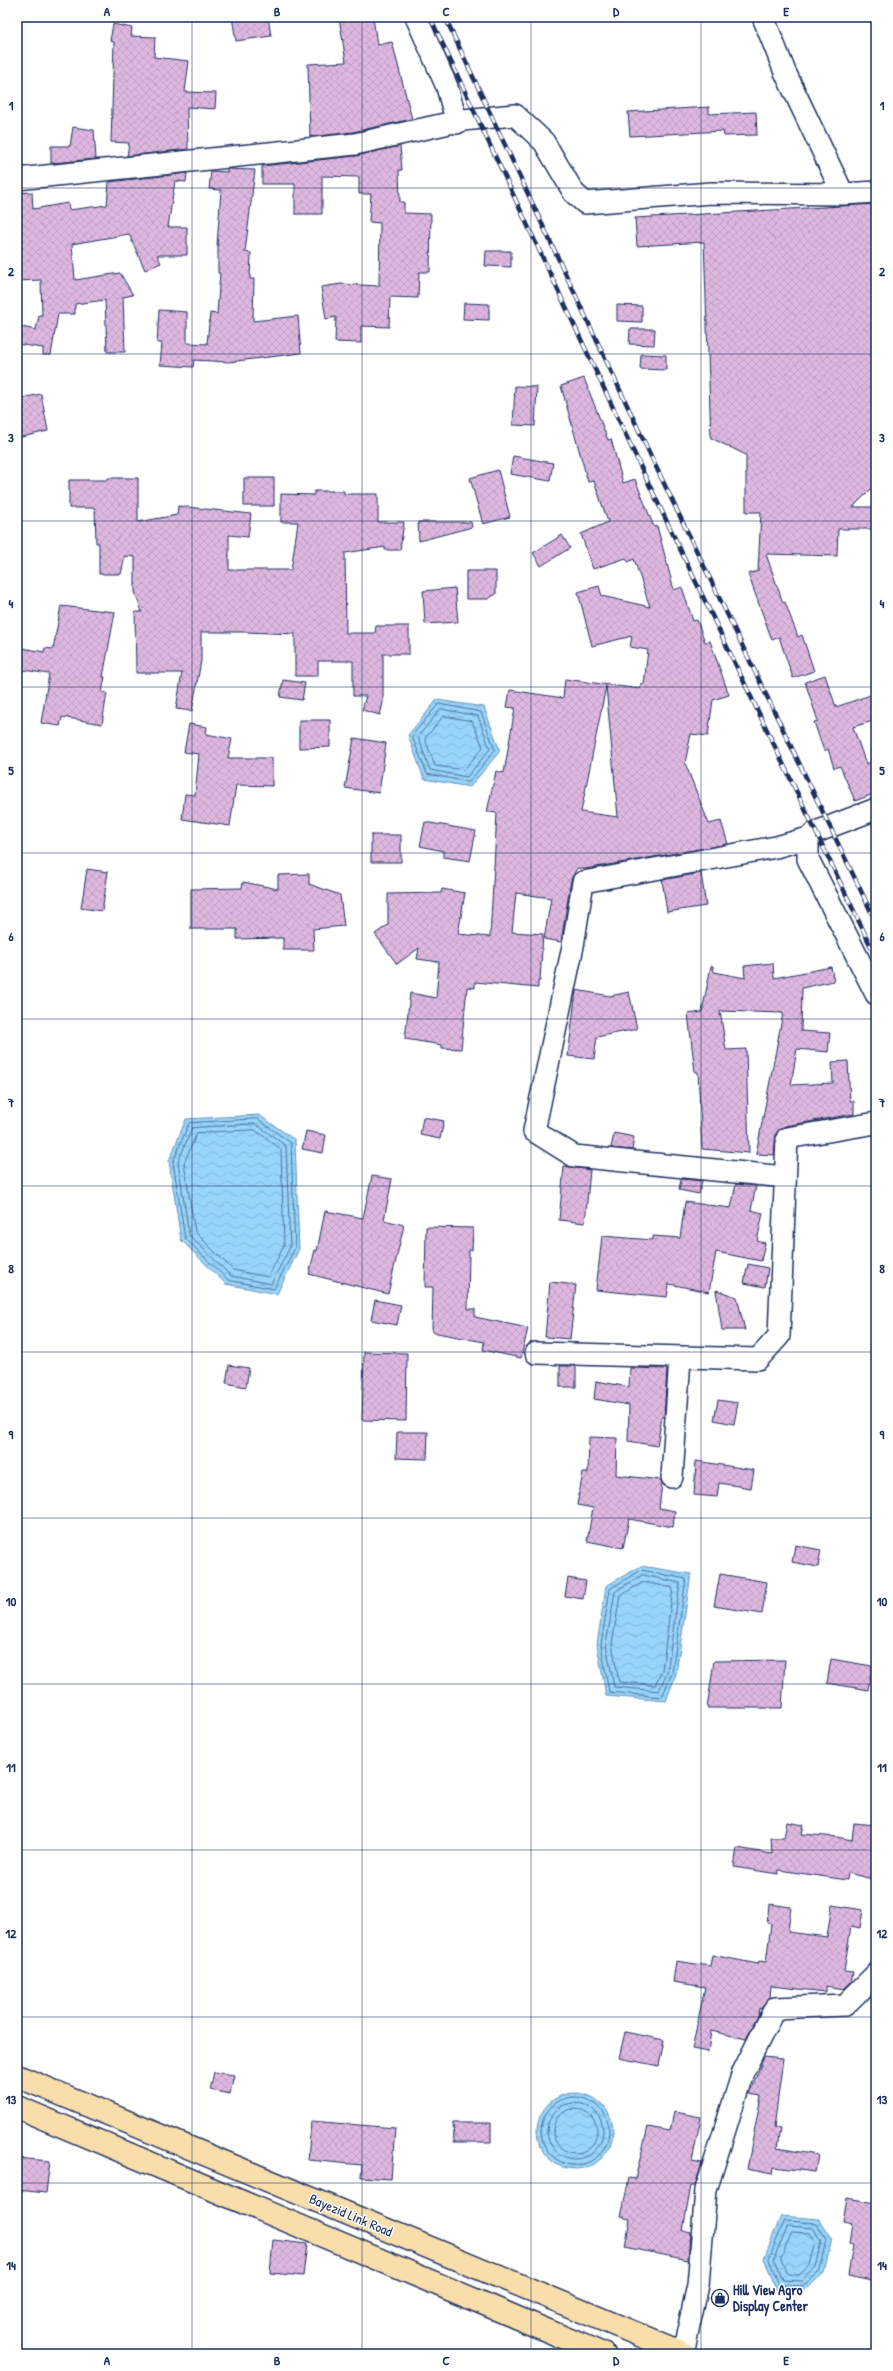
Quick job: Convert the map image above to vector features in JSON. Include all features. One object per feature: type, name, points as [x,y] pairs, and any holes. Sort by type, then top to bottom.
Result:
[{"type":"main road","name":"Bayezid Link Road","points":[[17,2076],[684,2354]]},
{"type":"main road","points":[[17,2107],[603,2354]]},
{"type":"street","points":[[416,17],[447,87],[457,123]]},
{"type":"street","points":[[763,17],[785,72],[843,194]]},
{"type":"street","points":[[17,179],[355,144],[457,123],[463,120],[515,115],[544,142],[574,193],[585,203],[711,193],[843,194],[876,192]]},
{"type":"street","points":[[785,1177],[574,1156],[534,1132],[573,946],[584,882],[776,847],[808,838],[816,832],[876,809]]},
{"type":"street","points":[[808,838],[808,859],[876,994]]},
{"type":"street","points":[[536,1353],[758,1359],[779,1336],[787,1138],[876,1123]]},
{"type":"street","points":[[672,1477],[680,1358]]},
{"type":"street","points":[[684,2354],[698,2285],[706,2190],[743,2072],[775,2008],[846,2004],[876,1974]]},
{"type":"water","points":[[437,700],[484,707],[500,751],[470,787],[424,779],[408,735]]},
{"type":"water","points":[[259,1115],[295,1140],[299,1249],[277,1294],[226,1284],[181,1240],[169,1161],[186,1119]]},
{"type":"water","points":[[641,1566],[691,1574],[676,1674],[666,1701],[606,1696],[597,1644],[606,1586]]},
{"type":"water","points":[[575,2093],[589,2096],[602,2104],[610,2117],[613,2131],[610,2145],[602,2158],[589,2166],[575,2169],[561,2166],[548,2158],[540,2145],[537,2131],[540,2117],[548,2104],[561,2096]]},
{"type":"water","points":[[781,2216],[819,2219],[832,2239],[824,2273],[805,2290],[776,2290],[764,2258]]},
{"type":"building","points":[[232,17],[268,17],[271,36],[236,41]]},
{"type":"building","points":[[339,17],[373,17],[377,45],[392,42],[412,119],[353,132],[310,137],[308,64],[346,62]]},
{"type":"building","points":[[113,24],[132,28],[131,36],[155,37],[154,57],[189,61],[185,92],[216,93],[215,109],[187,107],[188,149],[127,156],[129,143],[111,142],[114,42],[110,41]]},
{"type":"building","points":[[709,107],[709,114],[756,112],[757,135],[724,136],[723,131],[630,136],[628,112]]},
{"type":"building","points":[[73,127],[94,130],[96,159],[51,163],[51,146],[70,146]]},
{"type":"building","points":[[400,146],[402,170],[399,170],[400,202],[404,202],[404,213],[431,214],[430,272],[419,272],[418,298],[390,297],[389,327],[361,326],[361,343],[335,342],[336,317],[326,319],[321,287],[341,284],[379,286],[380,223],[369,222],[371,194],[359,194],[359,177],[322,176],[322,214],[295,214],[295,184],[262,184],[262,166],[356,156]]},
{"type":"building","points":[[227,169],[255,170],[245,252],[251,253],[250,279],[254,279],[253,321],[298,316],[301,353],[229,362],[194,360],[193,367],[160,365],[162,343],[157,343],[159,310],[187,312],[187,343],[207,344],[210,313],[217,314],[220,273],[218,273],[217,245],[221,190],[209,189],[211,171],[227,172]]},
{"type":"building","points":[[187,173],[186,182],[175,181],[168,227],[187,227],[187,255],[157,255],[161,263],[145,270],[129,234],[72,244],[75,280],[120,273],[133,295],[123,297],[125,352],[107,352],[105,300],[75,304],[75,314],[58,314],[51,355],[43,355],[43,348],[17,344],[17,326],[36,330],[39,315],[42,315],[41,280],[17,281],[17,193],[32,192],[33,209],[68,203],[69,210],[107,205],[109,182]]},
{"type":"building","points":[[876,204],[876,484],[853,507],[876,507],[876,529],[838,529],[837,556],[766,554],[783,603],[785,602],[798,637],[802,635],[814,671],[793,678],[779,637],[772,640],[748,574],[758,571],[761,512],[746,512],[746,455],[711,438],[704,242],[637,246],[635,218]]},
{"type":"building","points":[[486,251],[511,251],[511,267],[485,266]]},
{"type":"building","points":[[464,303],[489,304],[489,320],[463,319]]},
{"type":"building","points":[[617,305],[642,306],[642,322],[617,321]]},
{"type":"building","points":[[630,329],[655,329],[654,345],[629,344]]},
{"type":"building","points":[[641,354],[666,355],[666,370],[640,369]]},
{"type":"building","points":[[584,378],[608,440],[611,439],[623,483],[635,479],[654,527],[657,526],[674,590],[682,587],[693,621],[697,620],[705,642],[710,641],[729,695],[713,700],[708,736],[691,734],[685,763],[709,824],[721,821],[728,844],[585,869],[577,868],[571,880],[561,942],[544,939],[551,898],[516,893],[512,932],[543,934],[540,981],[538,981],[538,988],[475,982],[475,988],[467,987],[461,1049],[442,1048],[442,1045],[405,1039],[410,993],[436,998],[439,962],[417,959],[419,948],[397,964],[375,934],[388,925],[388,894],[441,893],[442,889],[465,893],[458,934],[490,937],[497,813],[487,812],[496,771],[504,773],[515,708],[507,707],[510,690],[563,698],[565,679],[640,689],[641,683],[644,684],[648,650],[630,647],[632,636],[592,646],[578,592],[599,586],[602,596],[650,607],[634,559],[628,562],[626,558],[593,569],[581,534],[608,522],[594,481],[588,482],[561,386]],"holes":[[[606,686],[618,817],[581,812]]]},
{"type":"building","points":[[515,386],[537,387],[535,426],[513,425]]},
{"type":"building","points":[[41,394],[48,431],[17,438],[17,399]]},
{"type":"building","points":[[513,456],[553,463],[550,481],[510,474]]},
{"type":"building","points":[[498,470],[510,517],[483,524],[470,478]]},
{"type":"building","points":[[108,478],[138,478],[138,522],[177,515],[178,506],[251,514],[248,537],[229,535],[229,570],[291,570],[298,522],[281,522],[281,494],[314,495],[314,491],[344,491],[344,494],[378,494],[378,522],[404,522],[400,550],[385,550],[385,547],[345,553],[346,633],[375,633],[376,626],[409,626],[409,654],[383,654],[383,703],[380,715],[362,710],[366,696],[353,696],[353,661],[318,661],[318,676],[295,676],[295,634],[245,632],[201,632],[201,661],[192,711],[176,709],[182,673],[136,673],[135,612],[142,612],[135,592],[135,557],[125,556],[121,574],[99,574],[99,543],[96,543],[95,508],[69,508],[69,480],[108,480]]},
{"type":"building","points":[[244,478],[274,478],[274,506],[244,506]]},
{"type":"building","points":[[418,522],[471,522],[472,527],[419,541]]},
{"type":"building","points":[[562,535],[570,548],[541,566],[533,553]]},
{"type":"building","points":[[466,571],[496,571],[496,594],[488,599],[466,599]]},
{"type":"building","points":[[455,588],[458,622],[425,624],[423,591]]},
{"type":"building","points":[[61,606],[115,612],[103,677],[105,677],[102,692],[107,693],[102,724],[62,717],[60,726],[41,723],[49,674],[17,669],[17,647],[44,652],[45,648],[53,649]]},
{"type":"building","points":[[825,675],[836,707],[876,693],[876,720],[853,727],[866,764],[876,760],[876,793],[855,801],[840,766],[834,768],[828,749],[824,751],[814,722],[818,721],[805,682]]},
{"type":"building","points":[[283,680],[305,683],[302,700],[280,697]]},
{"type":"building","points":[[299,720],[330,720],[330,747],[299,748]]},
{"type":"building","points":[[189,724],[207,727],[206,734],[232,739],[228,758],[272,758],[272,786],[236,785],[230,826],[182,819],[185,794],[195,795],[199,754],[184,752]]},
{"type":"building","points":[[354,738],[386,743],[379,793],[345,788]]},
{"type":"building","points":[[425,822],[476,831],[470,861],[443,857],[443,851],[420,846]]},
{"type":"building","points":[[371,835],[401,835],[401,862],[371,862]]},
{"type":"building","points":[[87,869],[108,872],[102,911],[81,908]]},
{"type":"building","points":[[701,873],[706,906],[667,912],[662,880]]},
{"type":"building","points":[[309,874],[309,884],[340,895],[344,926],[313,929],[314,950],[283,950],[283,938],[237,939],[237,929],[191,929],[191,889],[242,888],[243,882],[278,889],[278,875]]},
{"type":"building","points":[[773,963],[774,978],[831,967],[834,981],[802,988],[801,1031],[830,1033],[828,1052],[797,1049],[791,1085],[833,1083],[832,1062],[848,1061],[850,1101],[854,1101],[854,1114],[785,1126],[776,1133],[774,1155],[756,1154],[783,1013],[720,1011],[726,1050],[746,1049],[749,1153],[702,1149],[698,1072],[695,1072],[688,1014],[702,1012],[711,966],[713,966],[714,972],[745,978],[744,966]]},
{"type":"building","points":[[576,990],[610,996],[629,992],[637,1029],[597,1037],[594,1059],[568,1056]]},
{"type":"building","points":[[423,1117],[444,1121],[440,1139],[420,1135]]},
{"type":"building","points":[[306,1131],[326,1135],[323,1153],[302,1149]]},
{"type":"building","points":[[614,1133],[634,1137],[632,1150],[611,1148]]},
{"type":"building","points":[[564,1166],[590,1170],[585,1223],[559,1220]]},
{"type":"building","points":[[372,1176],[392,1179],[384,1220],[404,1225],[388,1294],[309,1274],[315,1250],[317,1251],[325,1211],[363,1218]]},
{"type":"building","points":[[681,1179],[702,1181],[699,1194],[679,1190]]},
{"type":"building","points":[[736,1184],[756,1186],[751,1210],[763,1213],[757,1241],[765,1243],[761,1261],[716,1252],[709,1292],[669,1284],[667,1297],[596,1290],[602,1236],[653,1240],[653,1236],[680,1238],[685,1202],[731,1208]]},
{"type":"building","points":[[426,1227],[473,1228],[472,1250],[469,1250],[468,1309],[475,1309],[475,1317],[528,1328],[521,1358],[483,1350],[484,1342],[432,1332],[433,1287],[425,1287]]},
{"type":"building","points":[[748,1264],[768,1268],[765,1287],[744,1283]]},
{"type":"building","points":[[550,1282],[576,1285],[570,1339],[545,1337]]},
{"type":"building","points":[[716,1290],[737,1297],[745,1330],[722,1330]]},
{"type":"building","points":[[375,1300],[401,1305],[397,1325],[371,1320]]},
{"type":"building","points":[[364,1352],[407,1353],[406,1421],[362,1420]]},
{"type":"building","points":[[229,1365],[249,1368],[246,1387],[226,1383]]},
{"type":"building","points":[[560,1366],[576,1366],[576,1387],[560,1387]]},
{"type":"building","points":[[630,1368],[667,1369],[664,1417],[662,1417],[657,1446],[628,1441],[629,1405],[594,1399],[596,1381],[629,1387]]},
{"type":"building","points":[[718,1400],[738,1403],[734,1424],[714,1420]]},
{"type":"building","points":[[397,1432],[428,1432],[427,1459],[396,1458]]},
{"type":"building","points":[[589,1437],[617,1438],[616,1475],[661,1480],[662,1484],[659,1508],[675,1511],[673,1527],[629,1519],[623,1548],[587,1541],[593,1508],[577,1505],[583,1473],[588,1473]]},
{"type":"building","points":[[696,1461],[754,1470],[751,1488],[719,1483],[717,1497],[694,1495]]},
{"type":"building","points":[[795,1545],[821,1550],[818,1567],[792,1562]]},
{"type":"building","points":[[720,1574],[767,1582],[762,1614],[714,1606]]},
{"type":"building","points":[[568,1578],[586,1581],[583,1599],[565,1596]]},
{"type":"building","points":[[831,1659],[872,1666],[868,1690],[827,1683]]},
{"type":"building","points":[[785,1660],[782,1708],[707,1708],[714,1661]]},
{"type":"building","points":[[787,1822],[804,1825],[802,1834],[852,1840],[854,1823],[876,1825],[876,1880],[848,1873],[847,1880],[779,1870],[778,1874],[734,1867],[737,1848],[772,1854],[771,1838],[784,1838]]},
{"type":"building","points":[[769,1904],[791,1907],[788,1932],[827,1937],[832,1905],[863,1910],[860,1928],[851,1926],[844,1971],[853,1972],[851,1982],[844,1989],[826,1986],[826,1992],[771,1986],[770,1997],[761,2009],[759,2008],[758,2016],[746,2039],[711,2031],[708,2052],[692,2049],[705,1987],[673,1982],[676,1961],[710,1966],[712,1955],[758,1964],[759,1961],[766,1962],[771,1924],[767,1923]]},
{"type":"building","points":[[625,2032],[664,2040],[659,2066],[619,2058]]},
{"type":"building","points":[[764,2057],[783,2059],[774,2128],[780,2129],[777,2148],[818,2155],[815,2172],[773,2167],[772,2174],[747,2169],[761,2096],[749,2094]]},
{"type":"building","points":[[214,2072],[234,2075],[230,2094],[210,2090]]},
{"type":"building","points":[[674,2112],[701,2117],[692,2161],[702,2163],[695,2186],[691,2186],[683,2230],[690,2232],[688,2260],[625,2247],[630,2219],[621,2217],[629,2178],[635,2179],[648,2127],[670,2131]]},
{"type":"building","points":[[311,2121],[395,2128],[391,2179],[361,2177],[362,2165],[308,2160]]},
{"type":"building","points":[[453,2123],[491,2123],[491,2142],[454,2142]]},
{"type":"building","points":[[17,2158],[50,2161],[46,2193],[17,2190]]},
{"type":"building","points":[[847,2198],[876,2203],[876,2282],[848,2276],[853,2245],[849,2244],[852,2223],[843,2221]]},
{"type":"building","points":[[273,2240],[307,2244],[303,2276],[270,2273]]},
{"type":"railway","points":[[430,17],[645,476],[876,957]]},
{"type":"railway","points":[[445,17],[657,469],[876,922]]},
{"type":"place","name":"Hill View Agro Display Center","points":[[720,2298]]}]
